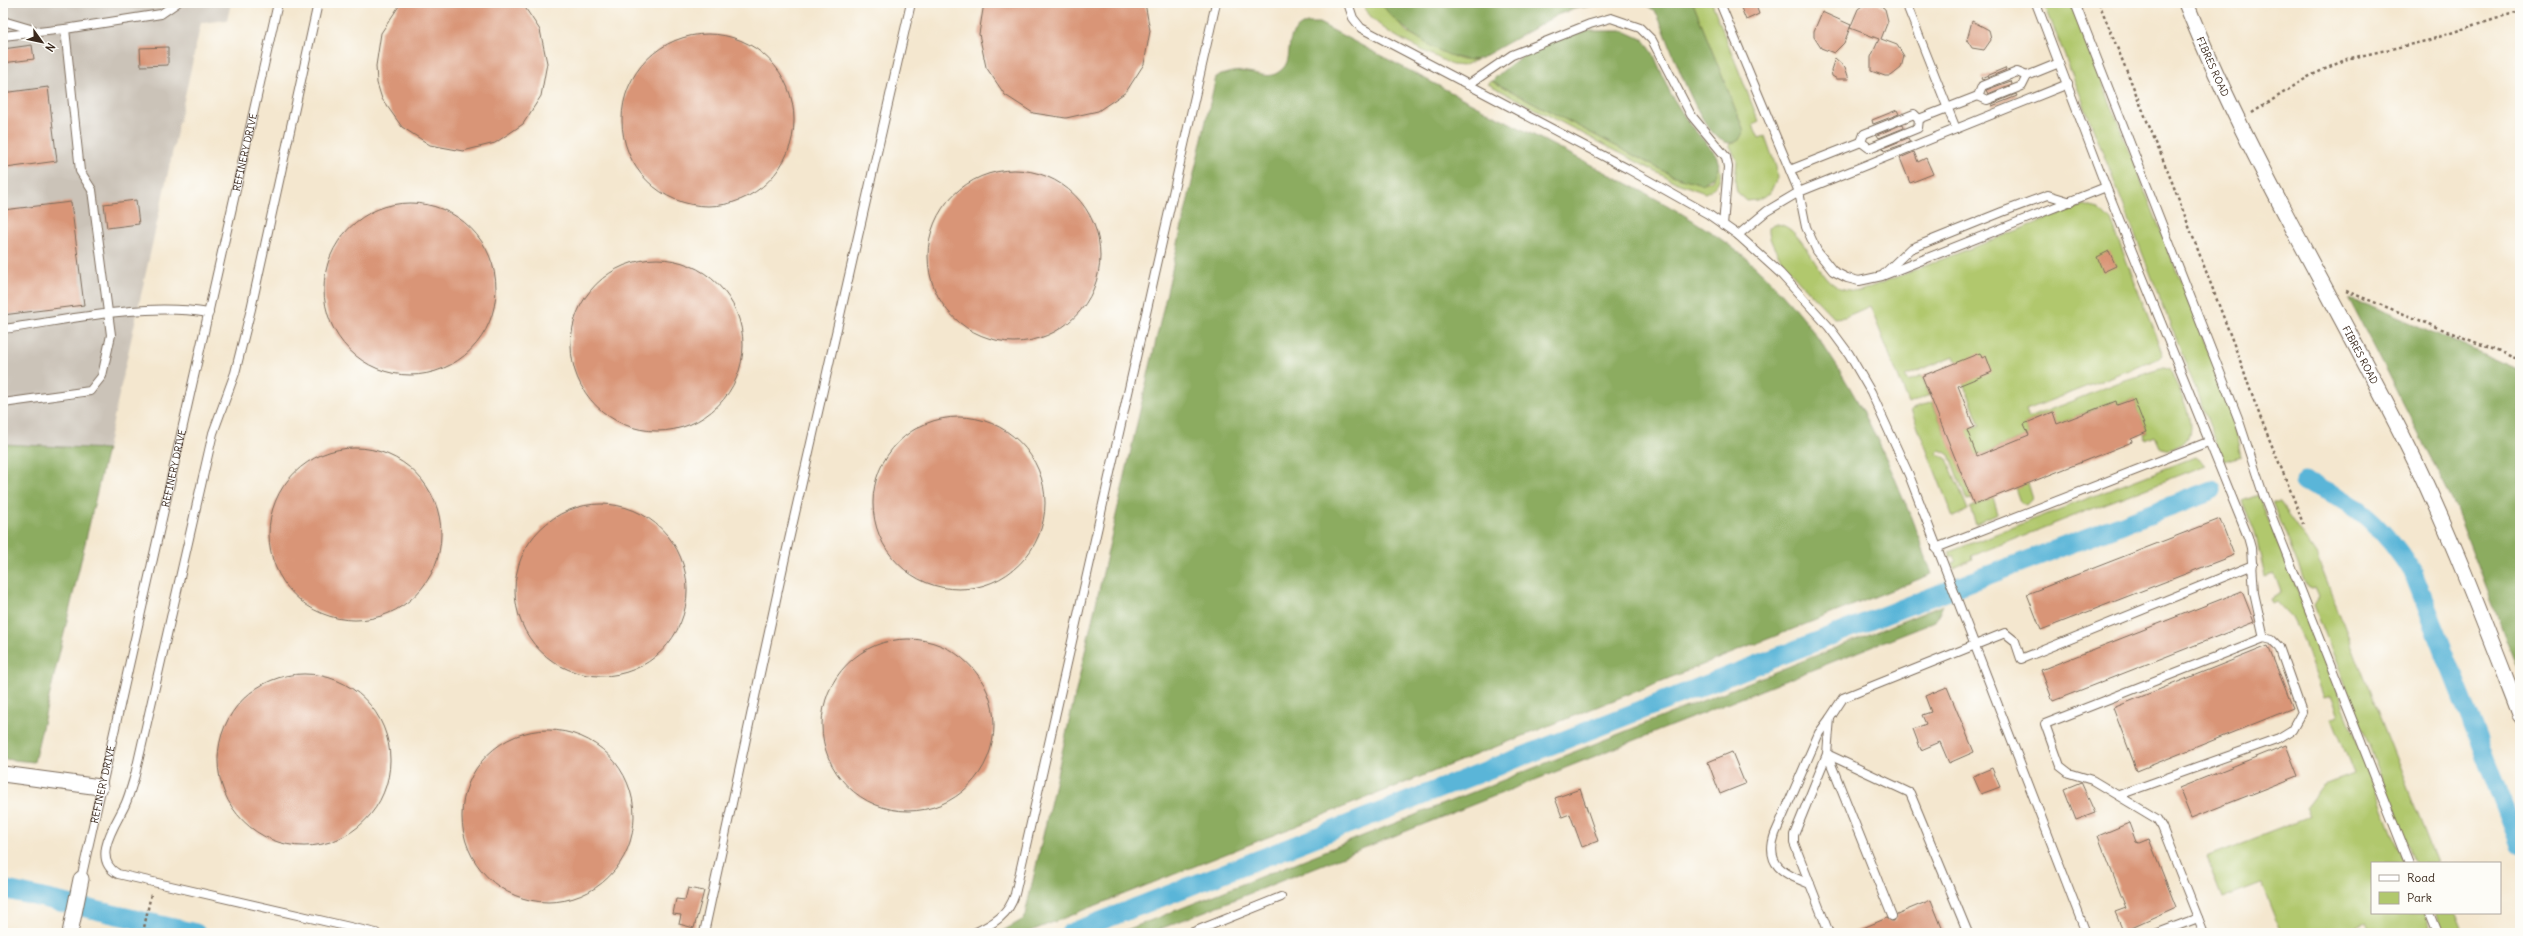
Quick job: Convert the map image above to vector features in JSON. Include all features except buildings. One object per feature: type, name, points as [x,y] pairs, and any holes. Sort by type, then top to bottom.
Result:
[{"type":"street","name":"FIBRES ROAD","points":[[2186,3],[2238,122],[2419,470],[2468,578],[2520,715]]},
{"type":"street","points":[[3,774],[100,787]]},
{"type":"street","name":"REFINERY DRIVE","points":[[70,933],[81,879]]},
{"type":"lane","points":[[3,36],[65,29],[161,14],[178,3]]},
{"type":"lane","name":"REFINERY DRIVE","points":[[81,879],[100,787],[209,313],[278,3]]},
{"type":"lane","points":[[318,3],[251,309],[235,373],[213,433],[135,776],[125,804],[108,837],[105,850],[108,864],[118,874],[376,933]]},
{"type":"lane","points":[[704,933],[786,553],[911,3]]},
{"type":"lane","points":[[974,933],[1006,912],[1012,906],[1216,3]]},
{"type":"lane","points":[[1720,3],[1799,192],[1806,227],[1817,252],[1833,271],[1847,278],[1860,281],[1882,276],[2106,187]]},
{"type":"lane","points":[[1906,3],[1956,129]]},
{"type":"lane","points":[[2036,3],[2106,187],[2251,548],[2254,593],[2264,638]]},
{"type":"lane","points":[[2075,3],[2235,411],[2247,453],[2264,497],[2409,862]]},
{"type":"lane","points":[[1346,4],[1357,25],[1361,28],[1634,172],[1738,235],[1780,273],[1829,327],[1849,354],[1890,429],[2086,933]]},
{"type":"lane","points":[[1468,85],[1512,55],[1590,24],[1611,18],[1640,28],[1652,40],[1691,115],[1726,157],[1728,167],[1723,225]]},
{"type":"lane","points":[[3,21],[39,32]]},
{"type":"lane","points":[[3,403],[84,393],[96,387],[102,376],[111,335],[92,190],[80,171],[65,29]]},
{"type":"lane","points":[[1919,119],[1978,96],[1987,100],[1994,98],[2022,86],[2027,76],[2060,63]]},
{"type":"lane","points":[[1978,96],[1982,86],[2017,72],[2027,76]]},
{"type":"lane","points":[[1738,235],[1768,210],[1799,192],[2068,84]]},
{"type":"lane","points":[[1790,170],[1861,142],[1864,134],[1914,114],[1919,119]]},
{"type":"lane","points":[[1861,142],[1869,148],[1918,128],[1919,119]]},
{"type":"lane","points":[[1882,276],[1910,249],[2002,212],[2048,195],[2070,202]]},
{"type":"lane","points":[[3,329],[108,314],[187,310],[209,313]]},
{"type":"lane","points":[[1936,548],[2208,442]]},
{"type":"lane","points":[[1810,884],[1781,870],[1773,857],[1772,849],[1775,834],[1819,732],[1830,718],[1837,704],[1848,695],[2004,633],[2015,640],[2021,659],[2253,566]]},
{"type":"lane","points":[[2119,795],[2279,738],[2292,730],[2302,712],[2279,647],[2272,640],[2264,638],[2045,724],[2060,766],[2069,772],[2092,780],[2146,811],[2157,819],[2162,827],[2204,933]]},
{"type":"lane","points":[[1829,933],[1794,843],[1794,835],[1827,754],[1830,718]]},
{"type":"lane","points":[[1827,754],[1892,916]]},
{"type":"lane","points":[[1827,754],[1910,793],[1968,933]]},
{"type":"lane","points":[[1191,933],[1281,897]]},
{"type":"lane","points":[[2429,914],[2437,933]]},
{"type":"lane","points":[[2158,933],[2198,918]]},
{"type":"path","points":[[2099,3],[2180,204],[2244,371],[2254,402],[2279,459],[2303,524]]},
{"type":"path","points":[[2238,122],[2308,77],[2347,59],[2430,40],[2495,18],[2520,12]]},
{"type":"path","points":[[2326,289],[2348,291],[2520,360]]},
{"type":"path","points":[[143,933],[150,899]]},
{"type":"shaded area","points":[[3,3],[231,3],[227,20],[201,23],[107,449],[3,444]]},
{"type":"green space","points":[[1363,3],[1381,3],[1407,32],[1458,59],[1476,60],[1463,66],[1452,65],[1415,47],[1377,23],[1368,13]]},
{"type":"green space","points":[[1381,3],[1607,3],[1574,9],[1557,15],[1481,58],[1470,60],[1456,57],[1426,43],[1399,23]]},
{"type":"green space","points":[[1643,3],[1693,3],[1744,131],[1739,140],[1726,142],[1714,133],[1701,116],[1679,70],[1657,15]]},
{"type":"green space","points":[[1693,3],[1712,3],[1759,122],[1753,125],[1759,138],[1765,136],[1776,167],[1777,178],[1770,193],[1757,200],[1747,201],[1737,192],[1735,181],[1737,161],[1729,144],[1735,143],[1744,131]]},
{"type":"green space","points":[[2044,3],[2071,3],[2227,399],[2241,456],[2224,461]]},
{"type":"green space","points":[[1307,23],[1319,23],[1651,196],[1706,228],[1755,266],[1777,288],[1804,319],[1828,352],[1850,387],[1887,460],[1932,574],[1026,933],[999,933],[1024,919],[1216,77],[1239,71],[1268,76],[1276,74],[1285,66],[1288,60],[1290,40],[1293,33]]},
{"type":"green space","points":[[1588,31],[1624,31],[1644,40],[1653,53],[1671,95],[1690,125],[1716,154],[1719,165],[1715,175],[1702,184],[1671,175],[1492,81],[1502,71],[1536,48],[1561,38]]},
{"type":"green space","points":[[1492,81],[1671,175],[1702,184],[1712,180],[1719,165],[1721,174],[1720,178],[1713,188],[1705,193],[1677,183],[1488,84]]},
{"type":"green space","points":[[2083,205],[2099,209],[2111,221],[2163,355],[2160,358],[2026,410],[2029,418],[2122,381],[2164,368],[2170,369],[2183,399],[2190,422],[2190,432],[2186,440],[2178,446],[2169,449],[2160,447],[2155,436],[2146,440],[2144,434],[2147,433],[2134,399],[2117,405],[2115,401],[2057,424],[2052,412],[2024,424],[2029,435],[1977,456],[1952,448],[1972,500],[1967,501],[1949,455],[1941,450],[1937,453],[1947,459],[1968,510],[1953,517],[1911,410],[1932,402],[1950,444],[1958,433],[1980,425],[1954,356],[1905,376],[1908,382],[1922,376],[1929,395],[1909,404],[1870,306],[1845,317],[1834,318],[1794,276],[1784,263],[1770,239],[1769,228],[1773,224],[1783,225],[1791,230],[1799,238],[1826,278],[1842,289],[1860,291]]},
{"type":"green space","points":[[2349,299],[2374,307],[2520,370],[2520,675],[2452,499]]},
{"type":"green space","points":[[3,444],[107,449],[34,762],[3,759]]},
{"type":"green space","points":[[2195,457],[2205,465],[1971,556],[1972,559],[1954,568],[1952,563],[1956,561],[1954,556],[1950,558],[1949,552]]},
{"type":"green space","points":[[2027,483],[2032,499],[2026,505],[2020,502],[2015,488]]},
{"type":"green space","points":[[2258,495],[2306,610],[2404,862],[2371,862],[2371,914],[2424,914],[2432,933],[2371,933],[2366,922],[2337,933],[2281,933],[2261,883],[2222,898],[2206,857],[2310,817],[2306,807],[2322,786],[2354,774],[2332,718],[2339,715],[2331,696],[2324,698],[2303,640],[2292,618],[2275,600],[2271,602],[2269,598],[2281,592],[2274,573],[2265,576],[2255,533],[2242,501]]},
{"type":"green space","points":[[1993,497],[1998,514],[1976,524],[1970,508]]},
{"type":"green space","points":[[2273,503],[2280,503],[2316,554],[2437,862],[2415,862],[2314,605],[2319,597],[2315,588],[2311,589],[2307,587]]},
{"type":"green space","points":[[1943,605],[1935,621],[1150,933],[1119,933]]},
{"type":"green space","points":[[2435,914],[2456,914],[2464,933],[2443,933]]},
{"type":"waterway","points":[[2305,482],[2339,497],[2368,518],[2393,544],[2414,575],[2520,845]]},
{"type":"waterway","points":[[1070,933],[1928,598],[2212,490]]},
{"type":"waterway","points":[[3,889],[196,933]]}]
